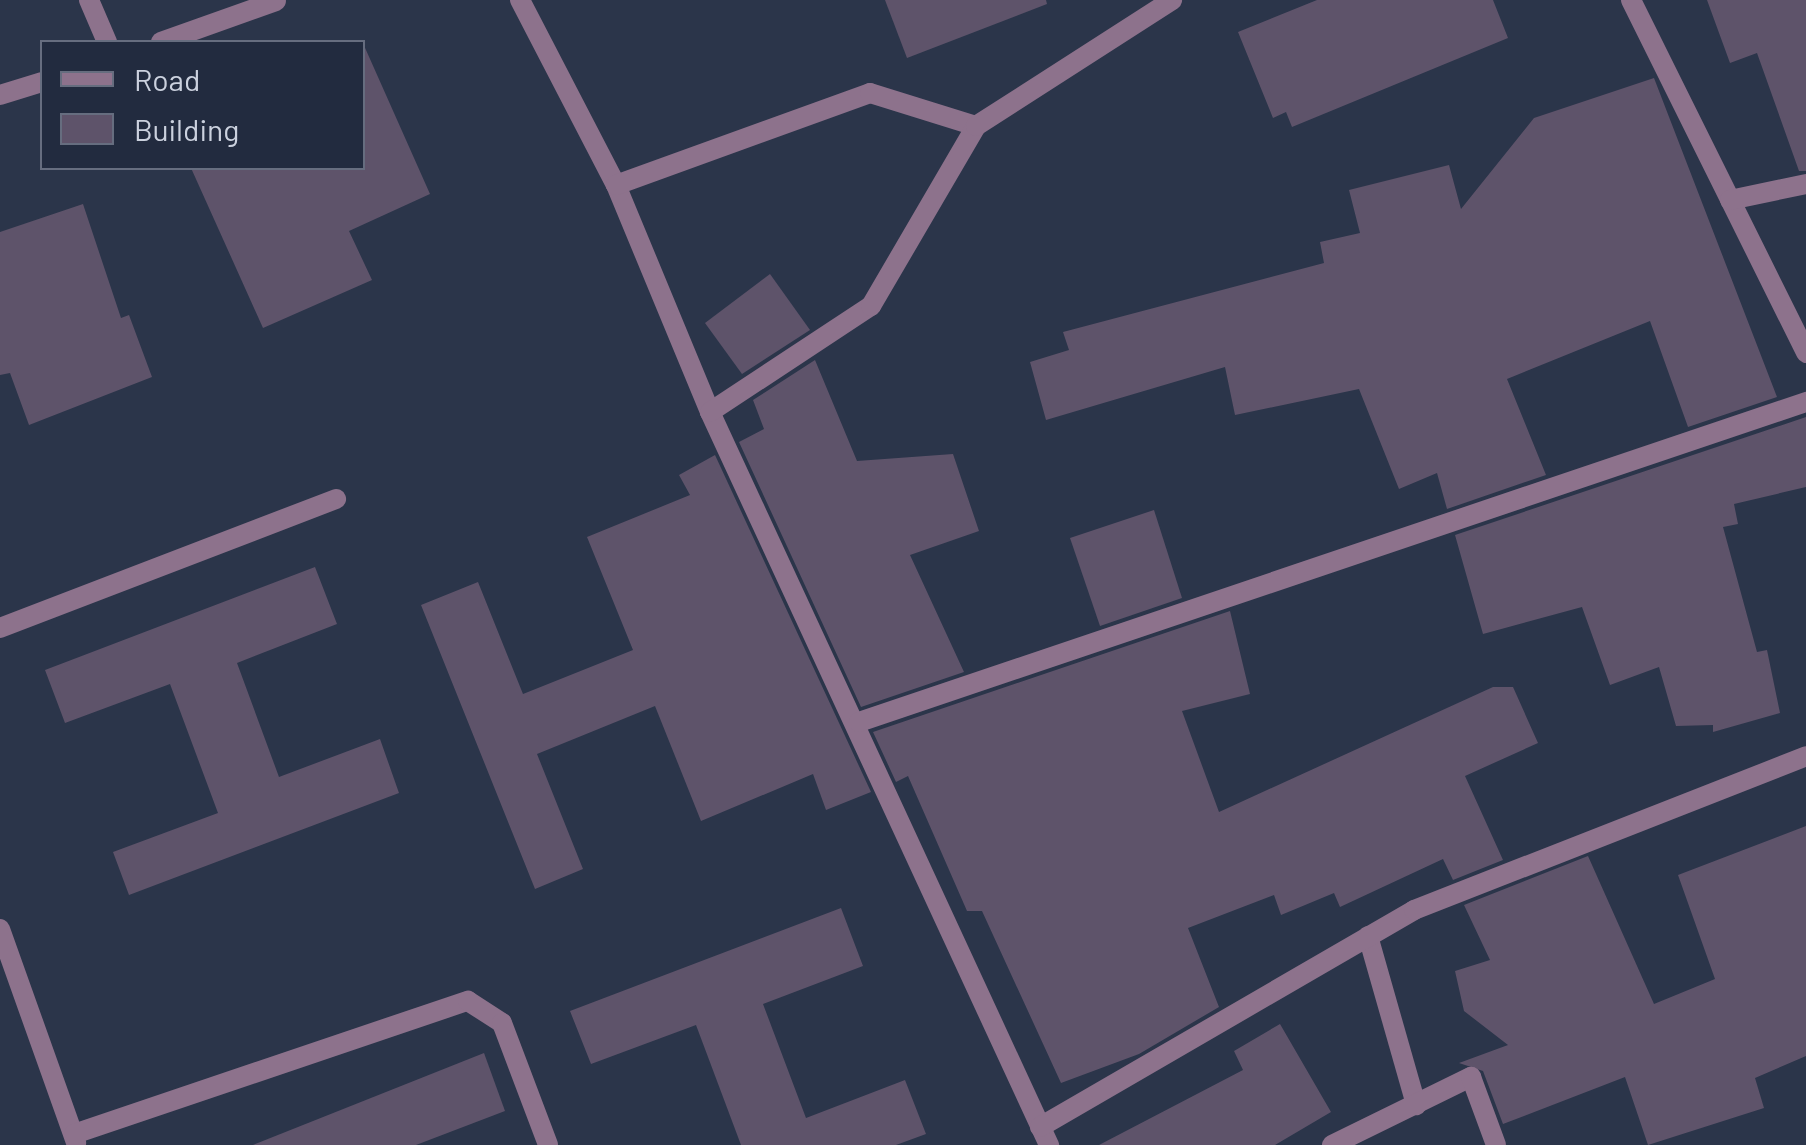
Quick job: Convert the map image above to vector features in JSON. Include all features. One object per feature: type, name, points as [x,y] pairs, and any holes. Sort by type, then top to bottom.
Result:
[{"type":"street","points":[[89,0],[106,40]]},
{"type":"street","points":[[520,0],[616,185],[710,412],[859,722],[1044,1136],[1414,910],[1806,756]]},
{"type":"street","points":[[710,412],[871,306],[976,126],[1172,0]]},
{"type":"street","points":[[1631,0],[1806,353]]},
{"type":"street","points":[[167,40],[276,1]]},
{"type":"street","points":[[0,95],[40,83]]},
{"type":"street","points":[[616,185],[870,93],[976,126]]},
{"type":"street","points":[[1730,200],[1806,184]]},
{"type":"street","points":[[859,722],[1806,402]]},
{"type":"street","points":[[0,628],[336,499]]},
{"type":"street","points":[[0,929],[75,1139],[468,1001],[502,1022],[548,1145]]},
{"type":"street","points":[[1368,936],[1416,1105]]},
{"type":"street","points":[[1332,1145],[1472,1077],[1496,1145]]},
{"type":"building","points":[[885,0],[1046,0],[1047,4],[907,58]]},
{"type":"building","points":[[1317,0],[1493,0],[1508,38],[1292,127],[1286,112],[1273,118],[1238,32]]},
{"type":"building","points":[[1707,0],[1806,0],[1806,171],[1799,171],[1757,53],[1730,63]]},
{"type":"building","points":[[365,48],[430,194],[349,231],[372,280],[263,328],[192,170],[365,170]]},
{"type":"building","points":[[1654,78],[1777,397],[1688,427],[1650,321],[1507,379],[1546,475],[1447,509],[1437,473],[1399,489],[1359,389],[1235,415],[1225,367],[1046,420],[1030,362],[1069,350],[1063,332],[1324,263],[1320,242],[1360,233],[1349,190],[1449,165],[1461,209],[1534,118]]},
{"type":"building","points":[[83,204],[121,318],[129,315],[152,377],[29,425],[10,373],[0,375],[0,232]]},
{"type":"building","points":[[770,274],[810,330],[742,374],[705,323]]},
{"type":"building","points":[[815,360],[857,461],[953,454],[979,531],[910,555],[964,672],[861,707],[739,442],[764,429],[753,400]]},
{"type":"building","points":[[1806,417],[1806,487],[1734,504],[1738,524],[1723,527],[1757,652],[1767,650],[1780,713],[1713,732],[1713,725],[1676,726],[1659,667],[1610,685],[1582,607],[1483,634],[1455,535]]},
{"type":"building","points":[[715,455],[871,792],[826,810],[813,774],[701,821],[655,706],[537,754],[583,869],[535,889],[421,605],[478,582],[523,694],[633,650],[587,537],[690,495],[679,475]]},
{"type":"building","points":[[1154,510],[1182,598],[1100,626],[1070,538]]},
{"type":"building","points":[[315,567],[337,624],[237,663],[279,777],[380,739],[399,793],[129,895],[113,852],[218,813],[170,684],[65,723],[45,670]]},
{"type":"building","points":[[1230,611],[1250,694],[1182,711],[1219,812],[1493,687],[1513,687],[1538,743],[1465,776],[1503,860],[1453,880],[1443,859],[1340,907],[1334,893],[1281,915],[1274,895],[1188,928],[1219,1007],[1139,1054],[1061,1083],[982,911],[967,911],[908,776],[896,782],[873,732]]},
{"type":"building","points":[[1806,826],[1806,1056],[1755,1078],[1764,1108],[1648,1145],[1625,1077],[1503,1124],[1483,1071],[1459,1063],[1508,1045],[1464,1011],[1455,971],[1490,960],[1464,905],[1588,856],[1654,1004],[1715,979],[1678,875]]},
{"type":"building","points":[[841,908],[863,966],[763,1004],[806,1118],[905,1080],[926,1134],[896,1145],[741,1145],[696,1025],[591,1064],[570,1011]]},
{"type":"building","points":[[1280,1024],[1331,1112],[1275,1145],[1099,1145],[1243,1070],[1234,1051]]},
{"type":"building","points":[[484,1053],[505,1111],[416,1145],[253,1145]]}]
